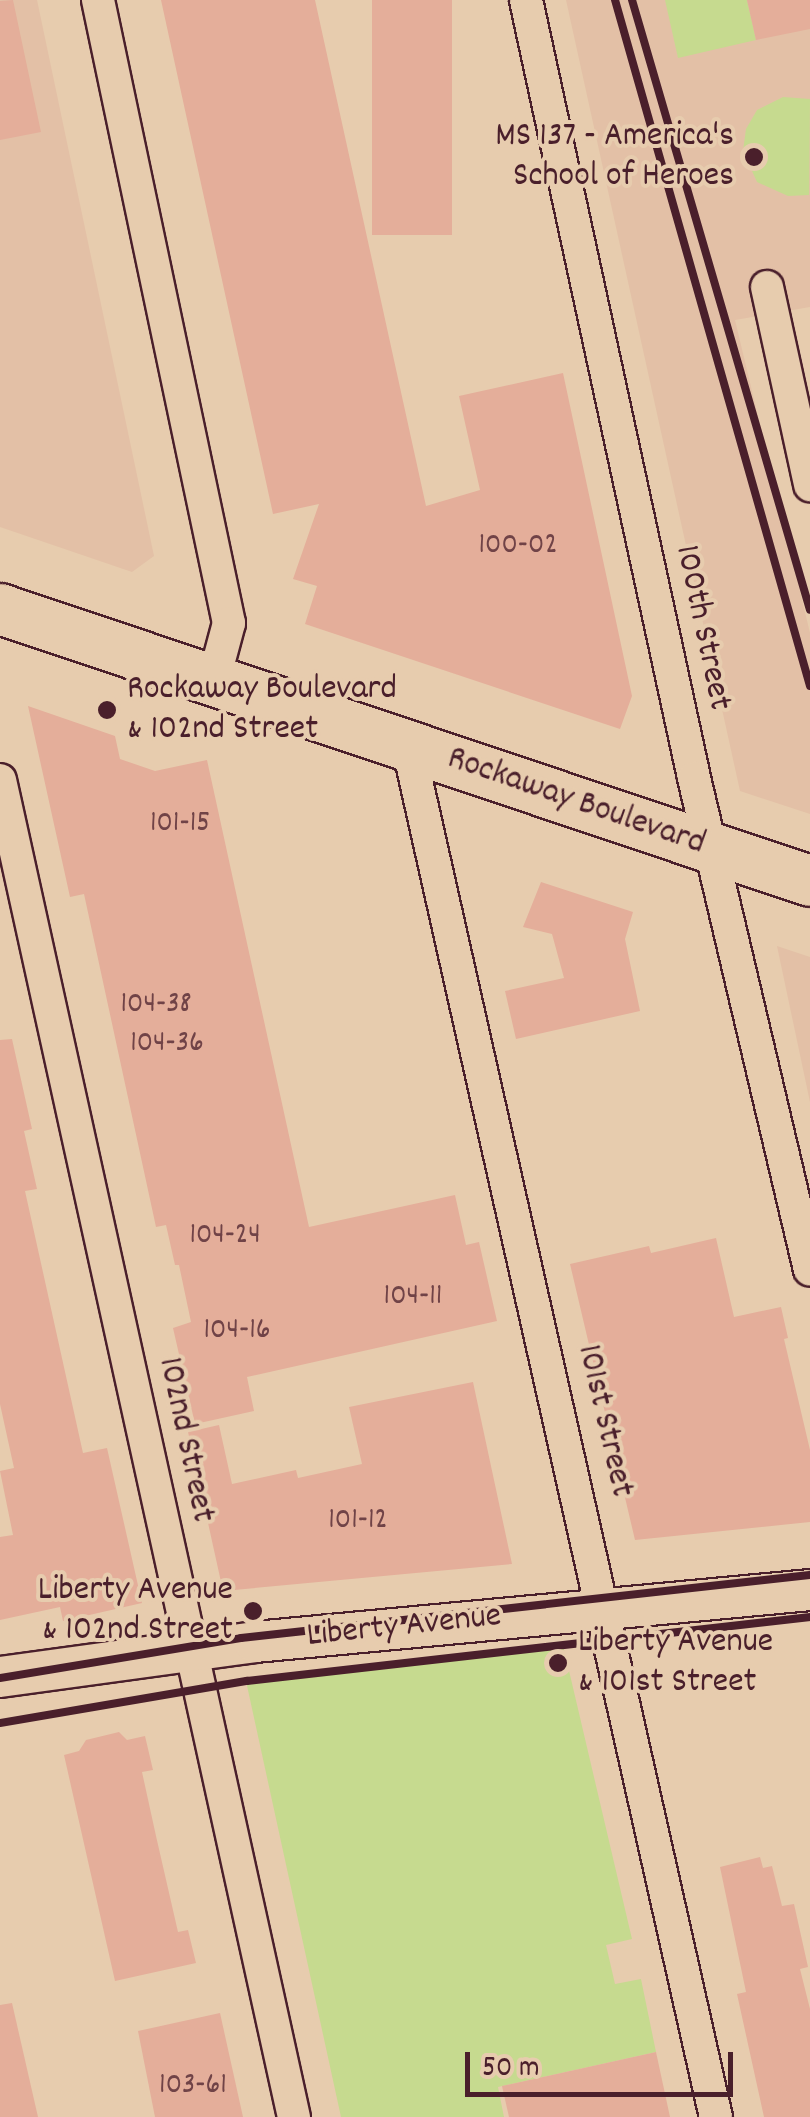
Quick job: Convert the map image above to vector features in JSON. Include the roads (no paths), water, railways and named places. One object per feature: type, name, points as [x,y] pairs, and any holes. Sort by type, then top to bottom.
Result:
[{"type":"main road","name":"Rockaway Boulevard","points":[[0,609],[810,881]]},
{"type":"street","points":[[98,0],[230,623],[214,680]]},
{"type":"street","name":"100th Street","points":[[526,0],[710,847],[810,1270]]},
{"type":"street","points":[[767,287],[810,484]]},
{"type":"street","name":"101st Street","points":[[408,744],[605,1606],[716,2117]]},
{"type":"street","name":"102nd Street","points":[[0,780],[294,2117]]},
{"type":"street","name":"Liberty Avenue","points":[[0,1677],[190,1649],[605,1606],[810,1590]]},
{"type":"railway","points":[[615,0],[810,686]]},
{"type":"railway","points":[[632,0],[810,610]]},
{"type":"railway","points":[[0,1678],[241,1638],[810,1575]]},
{"type":"railway","points":[[0,1723],[247,1681],[810,1617]]},
{"type":"place","name":"MS 137 - America's School of Heroes","points":[[754,157]]},
{"type":"place","name":"Rockaway Boulevard & 102nd Street","points":[[107,710]]},
{"type":"place","name":"Liberty Avenue & 102nd Street","points":[[253,1611]]},
{"type":"place","name":"Liberty Avenue & 101st Street","points":[[558,1663]]}]
